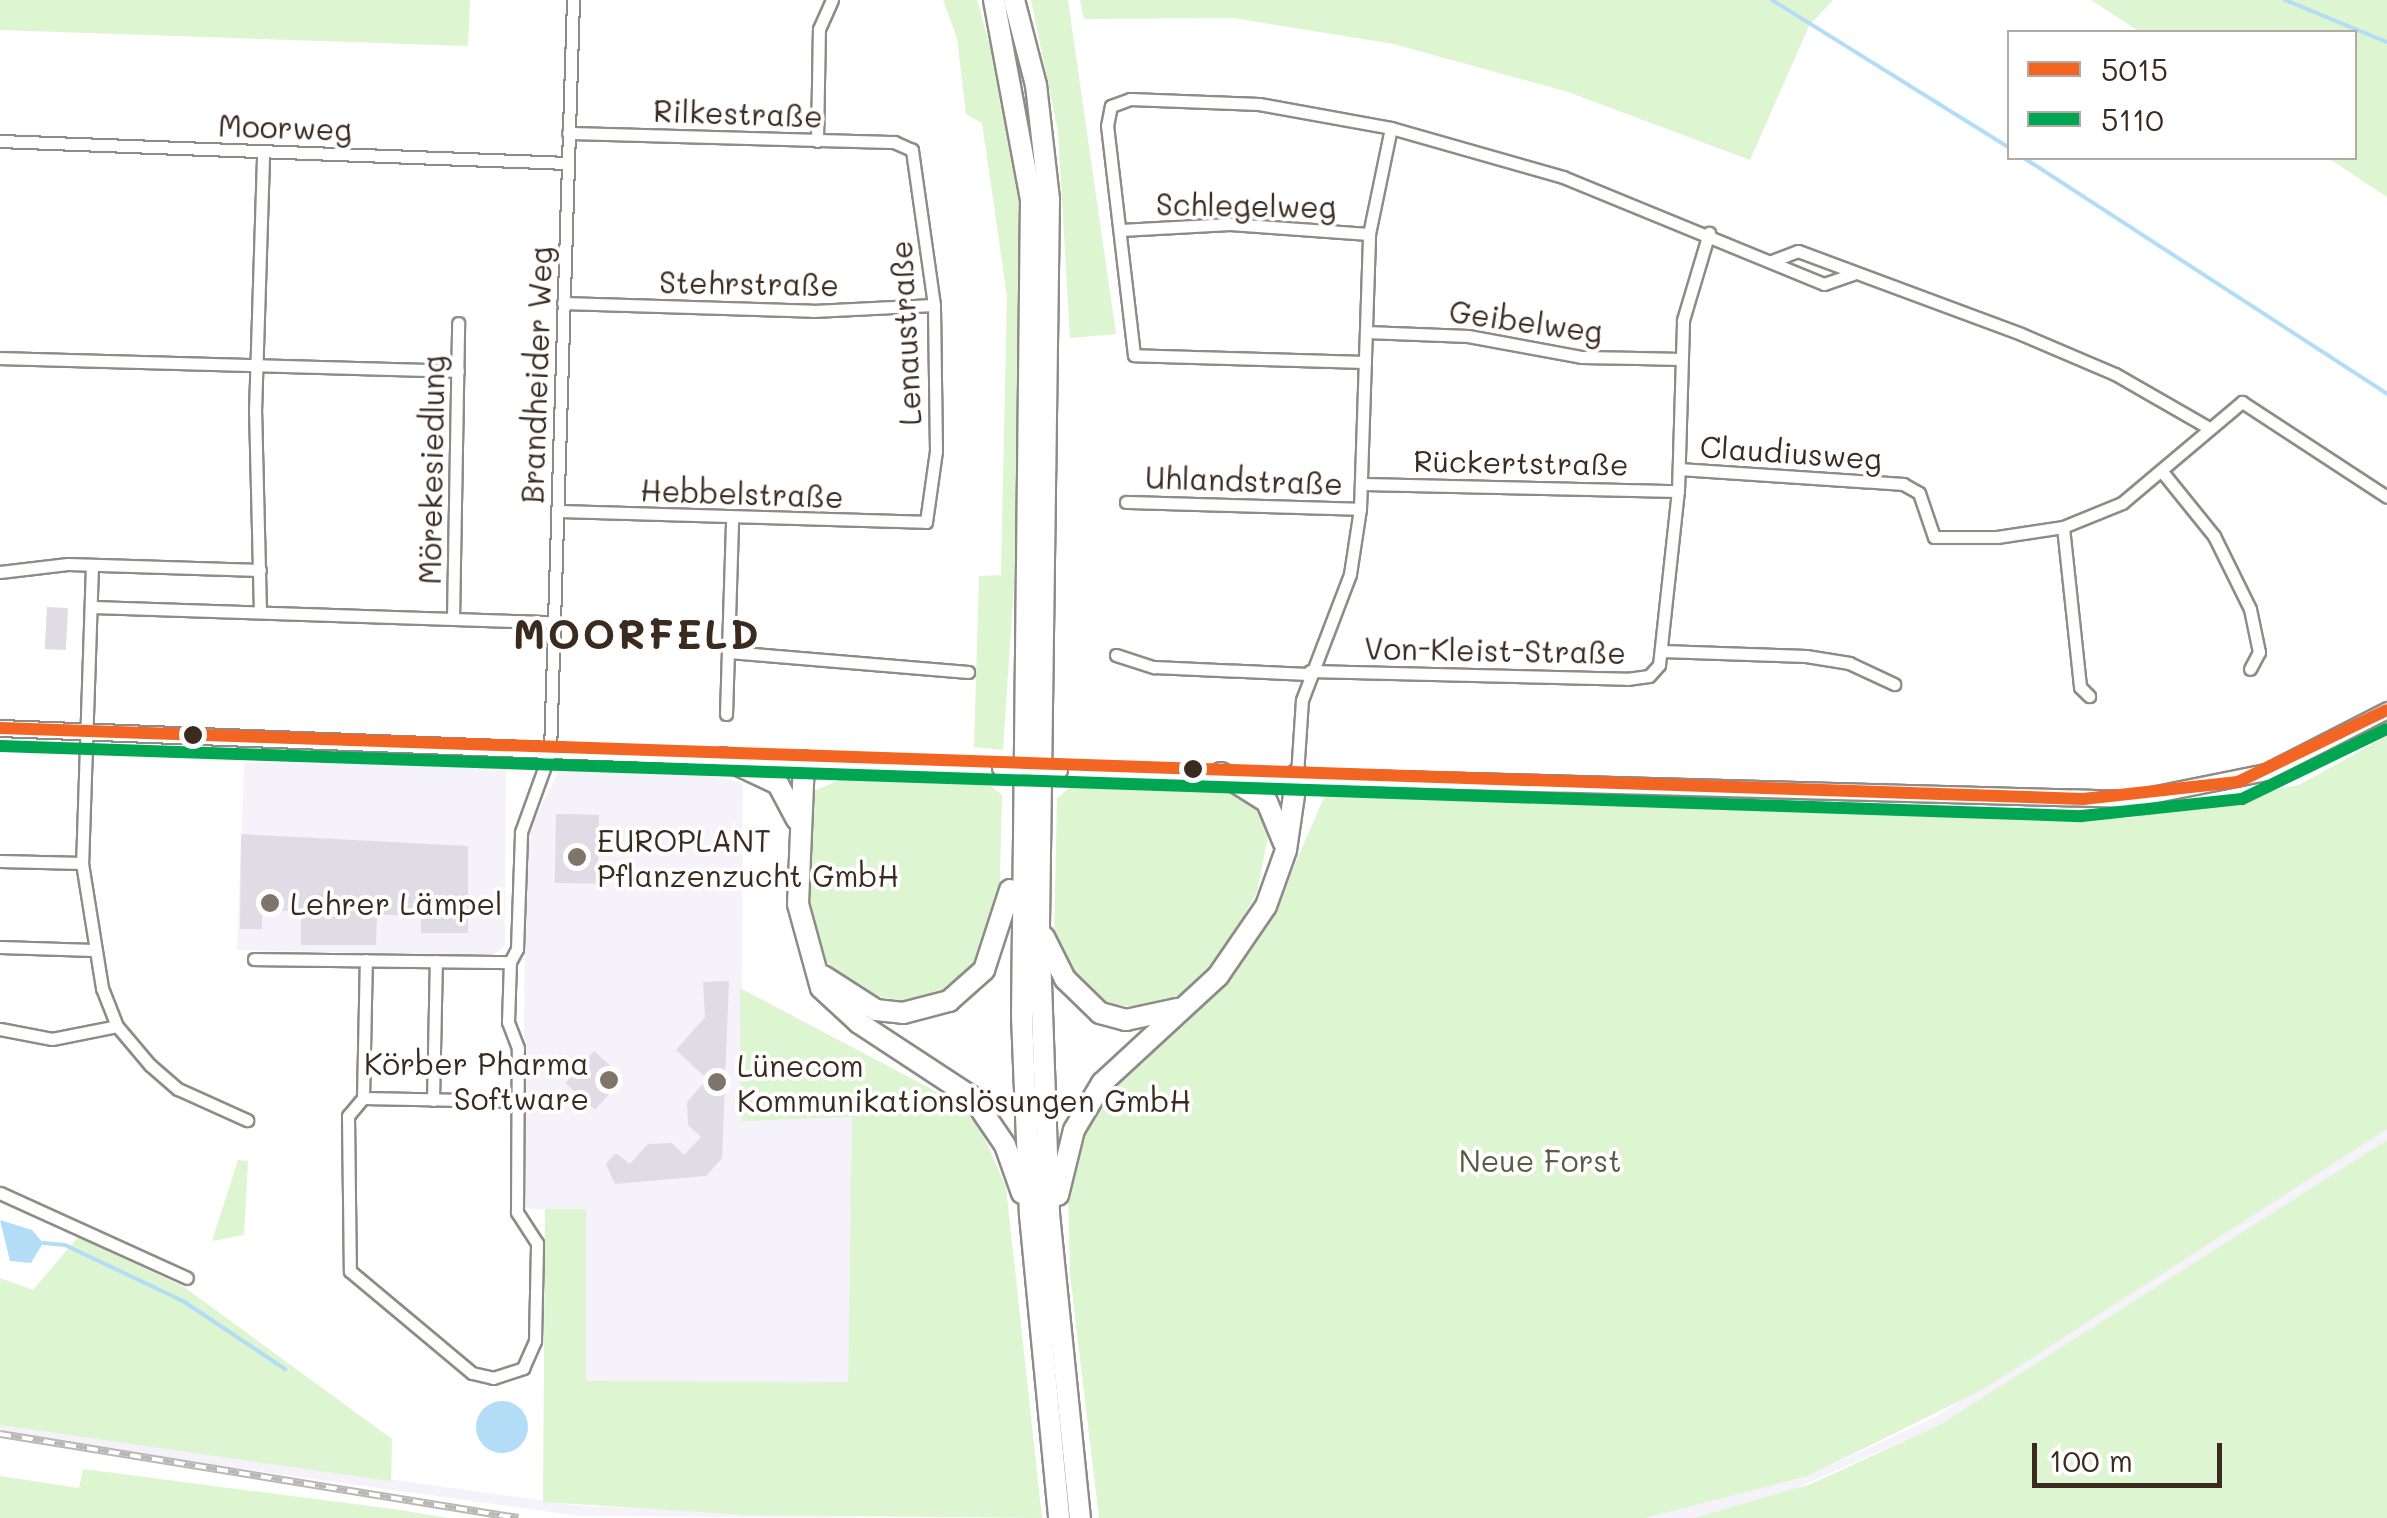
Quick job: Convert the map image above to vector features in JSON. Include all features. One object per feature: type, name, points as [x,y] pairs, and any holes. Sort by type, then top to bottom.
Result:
[{"type":"highway","points":[[994,0],[1031,200],[1019,846],[1030,1215],[1067,1494],[1080,1518]]},
{"type":"highway","points":[[1014,0],[1044,140],[1051,268],[1039,925],[1067,1494],[1060,1518]]},
{"type":"highway","points":[[722,758],[778,784],[799,826]]},
{"type":"highway","points":[[804,761],[799,826],[799,926],[813,966],[837,1006],[974,1098],[1005,1145],[1030,1215]]},
{"type":"highway","points":[[1222,773],[1267,802],[1286,850]]},
{"type":"highway","points":[[1055,1276],[1058,1185],[1074,1130],[1102,1083],[1192,1002],[1251,932],[1286,850],[1297,776]]},
{"type":"highway","points":[[813,966],[876,1010],[914,1012],[949,1001],[996,947],[1019,846]]},
{"type":"highway","points":[[1039,925],[1065,980],[1100,1013],[1154,1018],[1192,1002]]},
{"type":"street","name":"Brandheider Weg","points":[[363,1098],[348,1116],[350,1270],[472,1373],[504,1377],[529,1361],[537,1243],[517,1212],[510,962],[517,949],[520,832],[550,752],[573,0]]},
{"type":"street","points":[[817,140],[819,29],[832,0]]},
{"type":"street","points":[[1365,362],[1134,355],[1107,126],[1112,106],[1130,98],[1259,104],[1391,128],[1563,177],[1709,233],[1824,284],[1853,274]]},
{"type":"street","points":[[1297,776],[1309,673],[1350,574],[1364,484],[1369,234],[1391,128]]},
{"type":"street","name":"Rilkestraße","points":[[568,132],[905,145]]},
{"type":"street","name":"Moorweg","points":[[0,141],[568,164]]},
{"type":"street","name":"Lenaustraße","points":[[905,145],[916,161],[934,305],[936,450],[926,522]]},
{"type":"street","points":[[260,612],[256,365],[263,151]]},
{"type":"street","name":"Schlegelweg","points":[[1121,230],[1230,224],[1369,234]]},
{"type":"street","points":[[1709,233],[1687,291],[1680,359],[1678,490],[1662,651],[1806,656],[1849,663],[1894,684]]},
{"type":"street","points":[[1772,261],[1798,251],[2070,353],[2209,428]]},
{"type":"street","name":"Stehrstraße","points":[[563,303],[814,311],[934,305]]},
{"type":"street","name":"Mörekesiedlung","points":[[452,619],[458,323]]},
{"type":"street","name":"Geibelweg","points":[[1366,332],[1468,336],[1581,357],[1680,359]]},
{"type":"street","points":[[0,358],[458,370]]},
{"type":"street","name":"Claudiusweg","points":[[1679,469],[1903,484],[1919,493],[1934,537],[2063,527],[2164,474],[2209,428],[2242,402],[2387,497]]},
{"type":"street","points":[[2164,474],[2214,536],[2250,609],[2259,652],[2250,669]]},
{"type":"street","name":"Rückertstraße","points":[[1364,484],[1678,490]]},
{"type":"street","name":"Uhlandstraße","points":[[1126,502],[1360,509]]},
{"type":"street","name":"Hebbelstraße","points":[[557,511],[926,522]]},
{"type":"street","points":[[726,714],[732,518]]},
{"type":"street","points":[[2063,527],[2080,687],[2089,696]]},
{"type":"street","points":[[0,572],[92,565],[260,570]]},
{"type":"street","points":[[92,565],[82,863],[93,950],[118,1026],[178,1089],[247,1120]]},
{"type":"street","name":"Mörekesiedlung","points":[[91,607],[553,622]]},
{"type":"street","name":"Von-Kleist-Straße","points":[[1309,673],[1627,679],[1649,676],[1662,651]]},
{"type":"street","points":[[729,652],[968,672]]},
{"type":"street","points":[[1116,656],[1154,667],[1309,673]]},
{"type":"street","points":[[0,728],[1059,770],[2131,798],[2266,772],[2387,710]]},
{"type":"street","points":[[0,861],[82,863]]},
{"type":"street","points":[[0,947],[93,950]]},
{"type":"street","points":[[254,958],[510,962]]},
{"type":"street","points":[[366,960],[363,1098],[516,1101]]},
{"type":"street","points":[[433,1100],[436,961]]},
{"type":"street","points":[[0,1029],[52,1038],[118,1026]]},
{"type":"street","points":[[0,1192],[187,1278]]},
{"type":"shaded area","points":[[244,763],[506,765],[505,946],[492,956],[237,950]]},
{"type":"shaded area","points":[[561,766],[680,769],[743,783],[741,1120],[852,1116],[848,1383],[544,1381],[545,1210],[522,1208],[526,837]]},
{"type":"shaded area","points":[[2387,1129],[2387,1140],[1939,1425],[1785,1493],[1694,1518],[1645,1518],[1808,1476],[1935,1417]]},
{"type":"shaded area","points":[[0,1425],[581,1506],[871,1518],[580,1516],[0,1435]]},
{"type":"green space","points":[[0,0],[470,0],[468,46],[0,30]]},
{"type":"green space","points":[[943,0],[977,0],[1006,102],[1020,189],[1023,447],[1003,750],[974,747],[979,576],[1001,575],[1007,296],[982,123],[966,114],[957,38]]},
{"type":"green space","points":[[1031,0],[1068,0],[1116,334],[1070,338],[1058,131]]},
{"type":"green space","points":[[1080,0],[1833,0],[1809,26],[1750,160],[1568,92],[1394,44],[1233,18],[1084,19]]},
{"type":"green space","points":[[2091,0],[2387,0],[2387,197],[2331,160],[2357,160],[2357,30],[2137,30]]},
{"type":"green space","name":"Neue Forst","points":[[2387,736],[2387,1129],[1982,1390],[1808,1476],[1645,1518],[1099,1518],[1070,1275],[1068,1185],[1081,1133],[1109,1088],[1201,1009],[1268,926],[1325,795],[2129,818],[2299,785]]},
{"type":"green space","points":[[854,773],[980,778],[1002,795],[999,914],[976,964],[943,992],[904,1002],[860,992],[826,961],[810,923],[803,867],[812,792]]},
{"type":"green space","points":[[1073,785],[1245,792],[1270,826],[1257,892],[1228,944],[1183,996],[1155,1008],[1104,1004],[1072,972],[1054,939],[1057,798]]},
{"type":"green space","points":[[740,988],[958,1103],[981,1130],[1006,1187],[1042,1518],[747,1515],[543,1502],[545,1209],[586,1209],[586,1381],[848,1382],[852,1117],[741,1121]]},
{"type":"green space","points":[[2387,1140],[2387,1518],[1694,1518],[1811,1484],[1939,1425]]},
{"type":"green space","points":[[238,1160],[248,1161],[244,1235],[212,1241]]},
{"type":"green space","points":[[78,1237],[184,1287],[392,1439],[391,1481],[0,1425],[0,1278],[33,1290]]},
{"type":"green space","points":[[83,1469],[448,1518],[0,1518],[0,1476],[79,1488]]},
{"type":"water","points":[[0,1220],[32,1230],[43,1243],[31,1263],[10,1261]]},
{"type":"water","points":[[502,1401],[520,1409],[528,1427],[520,1445],[502,1453],[484,1445],[476,1427],[484,1409]]},
{"type":"building","points":[[47,607],[68,608],[66,650],[45,649]]},
{"type":"building","name":"EUROPLANT Pflanzenzucht GmbH","points":[[556,814],[599,815],[598,884],[555,883]]},
{"type":"building","points":[[241,834],[468,846],[468,933],[421,933],[421,915],[377,915],[376,945],[301,945],[301,911],[262,911],[262,929],[240,929]]},
{"type":"building","name":"Lünecom Kommunikationslösungen GmbH","points":[[729,981],[722,1158],[706,1176],[615,1184],[606,1164],[616,1153],[630,1164],[648,1144],[672,1143],[684,1155],[701,1137],[688,1125],[687,1102],[707,1079],[676,1050],[705,1017],[703,982]]},
{"type":"building","name":"Körber Pharma Software","points":[[594,1051],[624,1078],[595,1110],[565,1083]]},
{"type":"waterway","points":[[1772,0],[2007,146]]},
{"type":"waterway","points":[[2285,0],[2387,42]]},
{"type":"waterway","points":[[2027,160],[2387,394]]},
{"type":"waterway","points":[[43,1243],[65,1245],[183,1301],[285,1369]]},
{"type":"railway","points":[[0,1434],[518,1518]]},
{"type":"transit line","name":"5015","points":[[0,728],[2083,799],[2238,782],[2387,710]]},
{"type":"transit line","name":"5110","points":[[0,746],[2082,816],[2242,799],[2387,729]]},
{"type":"place","name":"EUROPLANT Pflanzenzucht GmbH","points":[[577,857]]},
{"type":"place","name":"Lehrer Lämpel","points":[[270,903]]},
{"type":"place","name":"Körber Pharma Software","points":[[609,1080]]},
{"type":"place","name":"Lünecom Kommunikationslösungen GmbH","points":[[717,1082]]},
{"type":"district","name":"MOORFELD","points":[[637,633]]}]
